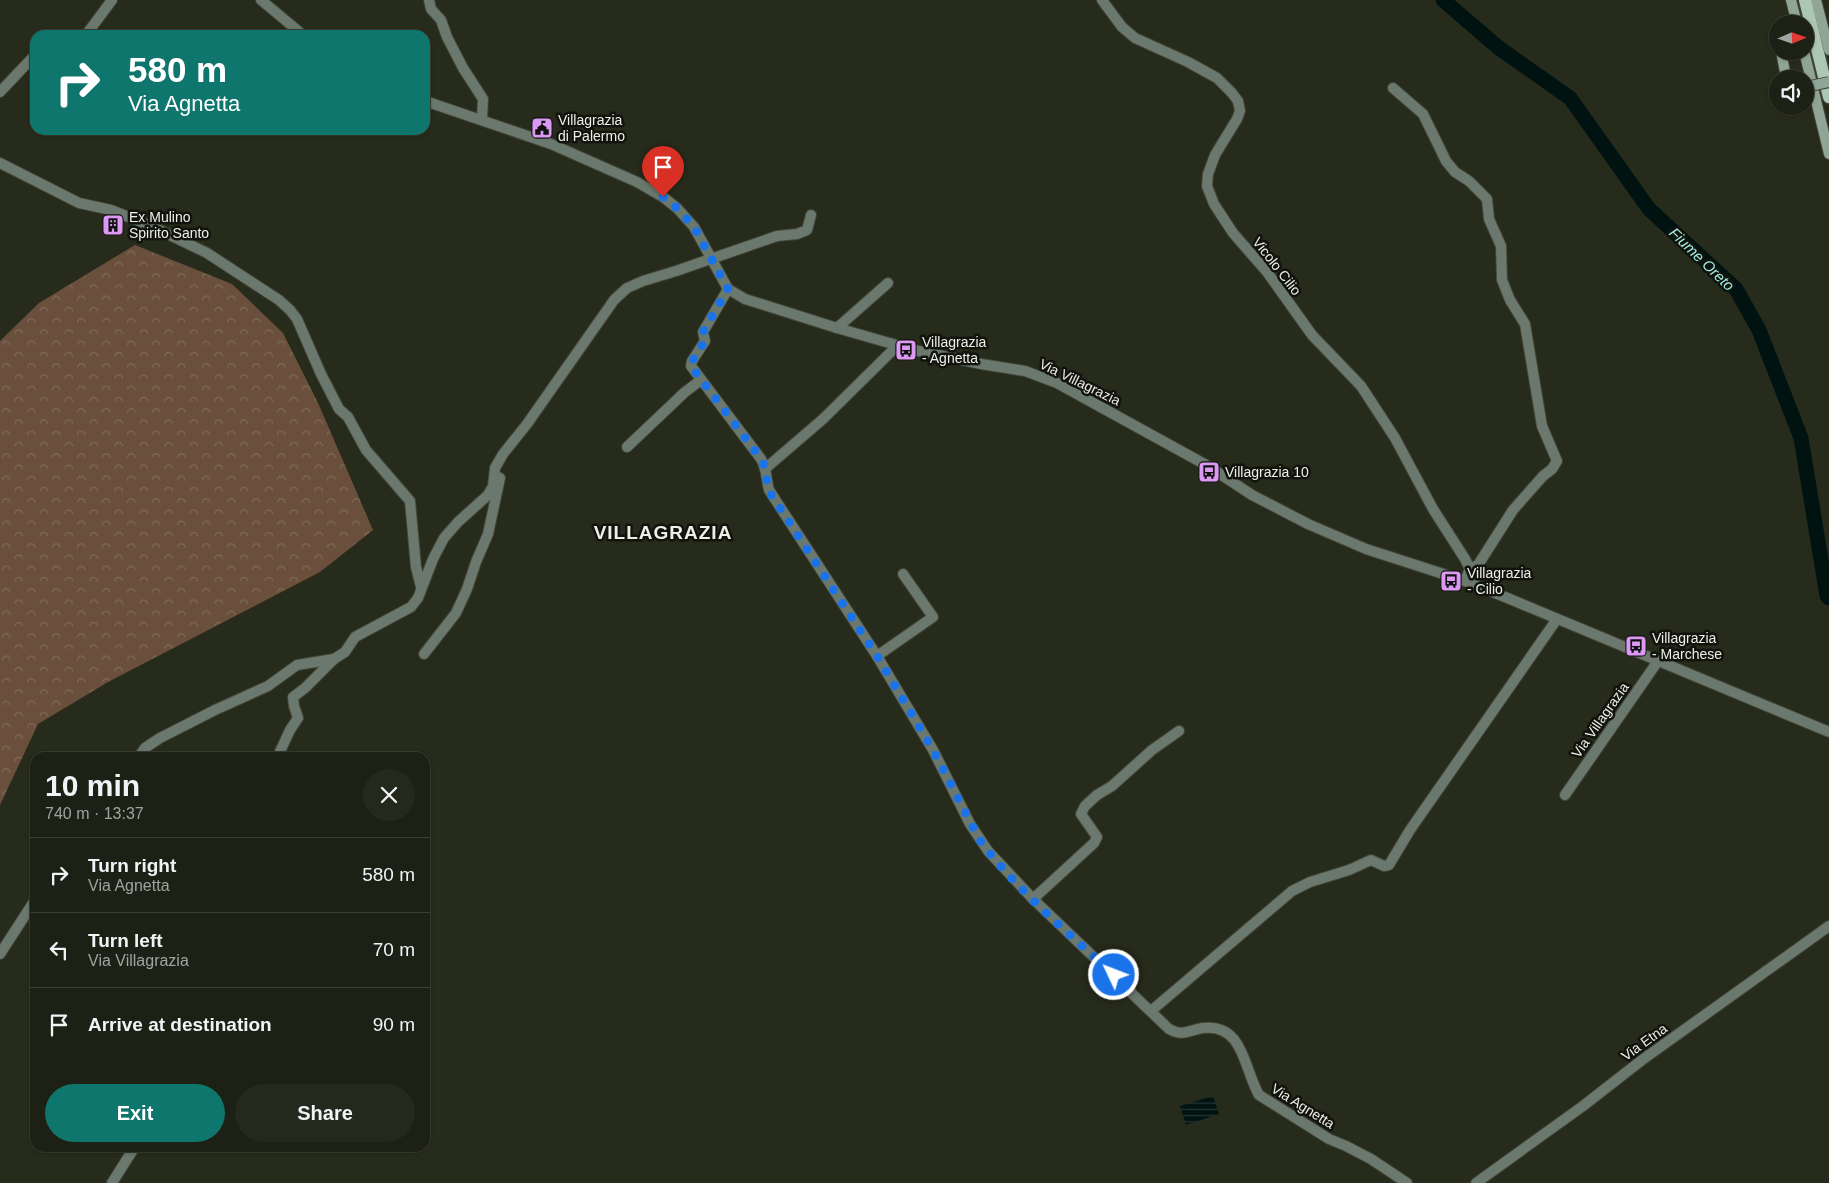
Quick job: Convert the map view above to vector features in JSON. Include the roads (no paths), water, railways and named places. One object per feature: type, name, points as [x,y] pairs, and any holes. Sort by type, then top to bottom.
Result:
[{"type":"main road","points":[[1791,0],[1795,15]]},
{"type":"main road","points":[[1805,0],[1829,97]]},
{"type":"main road","points":[[1816,0],[1827,30],[1829,50]]},
{"type":"main road","points":[[1806,60],[1829,154]]},
{"type":"main road","points":[[1814,85],[1829,82]]},
{"type":"street","points":[[90,30],[112,0]]},
{"type":"street","points":[[261,0],[298,30]]},
{"type":"street","points":[[429,0],[431,9],[442,20],[447,37],[463,68],[483,99],[482,120]]},
{"type":"street","name":"Vicolo Cilio","points":[[1102,0],[1122,28],[1134,38],[1188,62],[1217,78],[1238,101],[1240,111],[1237,120],[1215,155],[1208,174],[1207,186],[1214,204],[1233,233],[1267,272],[1312,334],[1361,386],[1395,438],[1433,509],[1470,570]]},
{"type":"street","points":[[0,92],[30,60]]},
{"type":"street","points":[[1393,88],[1422,114],[1446,161],[1455,172],[1470,181],[1487,199],[1489,219],[1501,246],[1502,280],[1510,300],[1525,324],[1540,418],[1557,461],[1552,469],[1543,476],[1513,510],[1478,565],[1470,570],[1465,581]]},
{"type":"street","points":[[430,103],[551,144],[637,182],[663,197],[688,218],[728,289]]},
{"type":"street","points":[[0,163],[79,203],[111,210],[207,253],[279,300],[290,310],[339,408],[348,417],[366,450],[410,501],[416,567],[422,588]]},
{"type":"street","points":[[280,752],[298,718],[293,697],[344,652],[355,637],[411,607],[418,598],[433,559],[444,538],[458,522],[488,495],[493,486],[495,468],[503,454],[614,300],[627,288],[643,280],[676,271],[777,236],[797,234],[807,230],[812,215]]},
{"type":"street","points":[[837,328],[888,283]]},
{"type":"street","name":"Via Villagrazia","points":[[728,289],[746,299],[837,328],[898,345],[981,364],[1025,371],[1057,382],[1208,466],[1252,495],[1308,524],[1366,549],[1465,581],[1829,732]]},
{"type":"street","name":"Via Agnetta","points":[[728,289],[703,332],[705,341],[692,361],[691,366],[766,468],[768,490],[877,656],[933,750],[979,839],[988,851],[1033,899],[1169,1028],[1176,1033],[1204,1028],[1215,1028],[1224,1031],[1234,1038],[1244,1056],[1251,1080],[1259,1095],[1329,1139],[1371,1159],[1408,1183]]},
{"type":"street","points":[[766,468],[823,419],[898,345]]},
{"type":"street","points":[[627,447],[685,392],[701,380]]},
{"type":"street","points":[[424,654],[456,613],[467,588],[492,520],[500,478],[494,475]]},
{"type":"street","points":[[877,656],[933,617],[903,574]]},
{"type":"street","points":[[1151,1011],[1292,891],[1310,882],[1349,870],[1371,860],[1384,866],[1389,865],[1410,830],[1557,619]]},
{"type":"street","points":[[143,752],[160,738],[268,686],[297,666],[334,659]]},
{"type":"street","name":"Via Villagrazia","points":[[1565,795],[1658,661]]},
{"type":"street","points":[[1033,899],[1094,843],[1097,837],[1081,814],[1085,806],[1097,795],[1112,786],[1152,750],[1179,731]]},
{"type":"street","points":[[0,954],[30,908]]},
{"type":"street","name":"Via Etna","points":[[1476,1183],[1829,926]]},
{"type":"street","points":[[112,1183],[131,1152]]},
{"type":"waterway","name":"Fiume Oreto","points":[[1443,0],[1499,48],[1570,98],[1649,209],[1736,289],[1759,330],[1801,438],[1827,596],[1829,598]]},
{"type":"place","name":"Villagrazia di Palermo","points":[[542,128]]},
{"type":"place","name":"Ex Mulino Spirito Santo","points":[[113,225]]},
{"type":"place","name":"Villagrazia - Agnetta","points":[[906,350]]},
{"type":"place","name":"Villagrazia 10","points":[[1209,472]]},
{"type":"place","name":"Villagrazia - Cilio","points":[[1451,581]]},
{"type":"place","name":"Villagrazia - Marchese","points":[[1636,646]]},
{"type":"district","name":"VILLAGRAZIA","points":[[663,532]]}]
